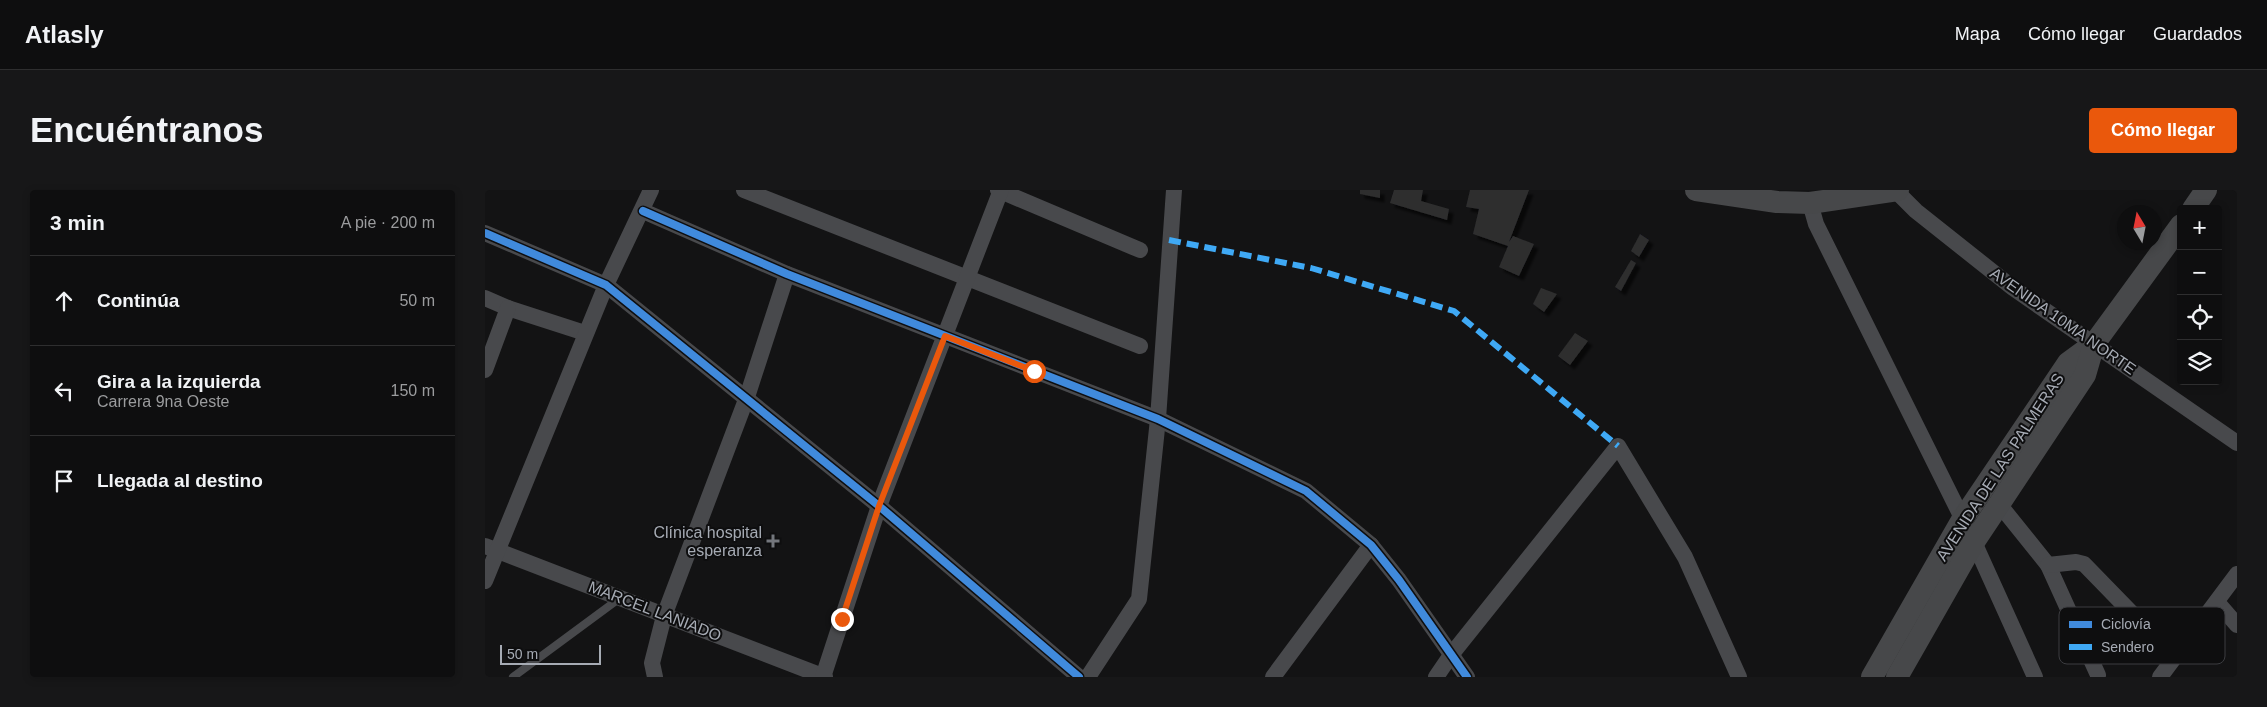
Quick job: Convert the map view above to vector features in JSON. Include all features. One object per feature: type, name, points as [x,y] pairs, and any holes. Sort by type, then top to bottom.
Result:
[{"type":"main road","points":[[1696,190],[1777,202],[1810,203],[1896,190]]},
{"type":"main road","points":[[2196,205],[2206,190]]},
{"type":"main road","name":"AVENIDA DE LAS PALMERAS","points":[[1873,677],[1962,520],[2068,363],[2094,344],[2177,230]]},
{"type":"main road","name":"AVENIDA DE LAS PALMERAS","points":[[1897,677],[1974,542],[2085,375],[2094,344]]},
{"type":"street","points":[[485,581],[491,548],[606,285],[643,211],[651,190]]},
{"type":"street","points":[[745,190],[1139,346]]},
{"type":"street","points":[[824,676],[879,506],[1000,190],[1140,250]]},
{"type":"street","points":[[1088,677],[1139,599],[1158,419],[1174,190]]},
{"type":"street","name":"AVENIDA 10MA NORTE","points":[[1896,190],[1916,211],[2013,288],[2237,443]]},
{"type":"street","points":[[1810,203],[1816,224],[1974,542],[2035,677]]},
{"type":"street","points":[[643,211],[787,274],[1158,419],[1306,491],[1371,545],[1399,580],[1467,677]]},
{"type":"street","points":[[485,233],[606,285],[879,506],[1079,677]]},
{"type":"street","points":[[655,677],[652,663],[664,616],[747,398],[787,274]]},
{"type":"street","points":[[485,298],[508,308],[585,333]]},
{"type":"street","points":[[485,370],[508,308]]},
{"type":"street","points":[[1436,677],[1451,655],[1619,446],[1685,557],[1739,677]]},
{"type":"street","points":[[1999,504],[2048,565],[2067,607]]},
{"type":"street","points":[[1273,677],[1371,545]]},
{"type":"street","name":"MARCEL LANIADO","points":[[491,548],[824,676]]},
{"type":"street","points":[[2048,565],[2076,562],[2084,564],[2126,607]]},
{"type":"street","points":[[2213,607],[2237,574]]},
{"type":"street","points":[[2217,602],[2221,607]]},
{"type":"street","points":[[2225,611],[2237,625]]},
{"type":"street","points":[[2093,664],[2098,675]]},
{"type":"street","points":[[2160,677],[2170,664]]},
{"type":"lane","points":[[513,677],[620,598]]},
{"type":"building","points":[[1360,190],[1380,190],[1380,198],[1360,194]]},
{"type":"building","points":[[1394,190],[1423,190],[1421,201],[1449,209],[1447,220],[1390,203]]},
{"type":"building","points":[[1470,190],[1529,190],[1509,242],[1513,236],[1534,244],[1519,276],[1499,267],[1508,246],[1473,234],[1479,209],[1466,207]]},
{"type":"building","points":[[1640,234],[1649,240],[1639,257],[1631,251]]},
{"type":"building","points":[[1631,260],[1636,263],[1621,291],[1615,287]]},
{"type":"building","points":[[1541,288],[1557,294],[1544,312],[1533,304]]},
{"type":"building","points":[[1575,333],[1588,341],[1570,365],[1558,356]]},
{"type":"marked path","points":[[1169,240],[1311,268],[1454,311],[1618,446]]},
{"type":"cycle path","points":[[643,211],[787,274],[1158,419],[1306,491],[1371,545],[1399,580],[1467,677]]},
{"type":"cycle path","points":[[485,233],[606,285],[879,506],[1079,677]]},
{"type":"place","name":"Clínica hospital esperanza","points":[[773,541]]},
{"type":"route","points":[[842,619],[879,506],[945,336],[1034,371]]}]
